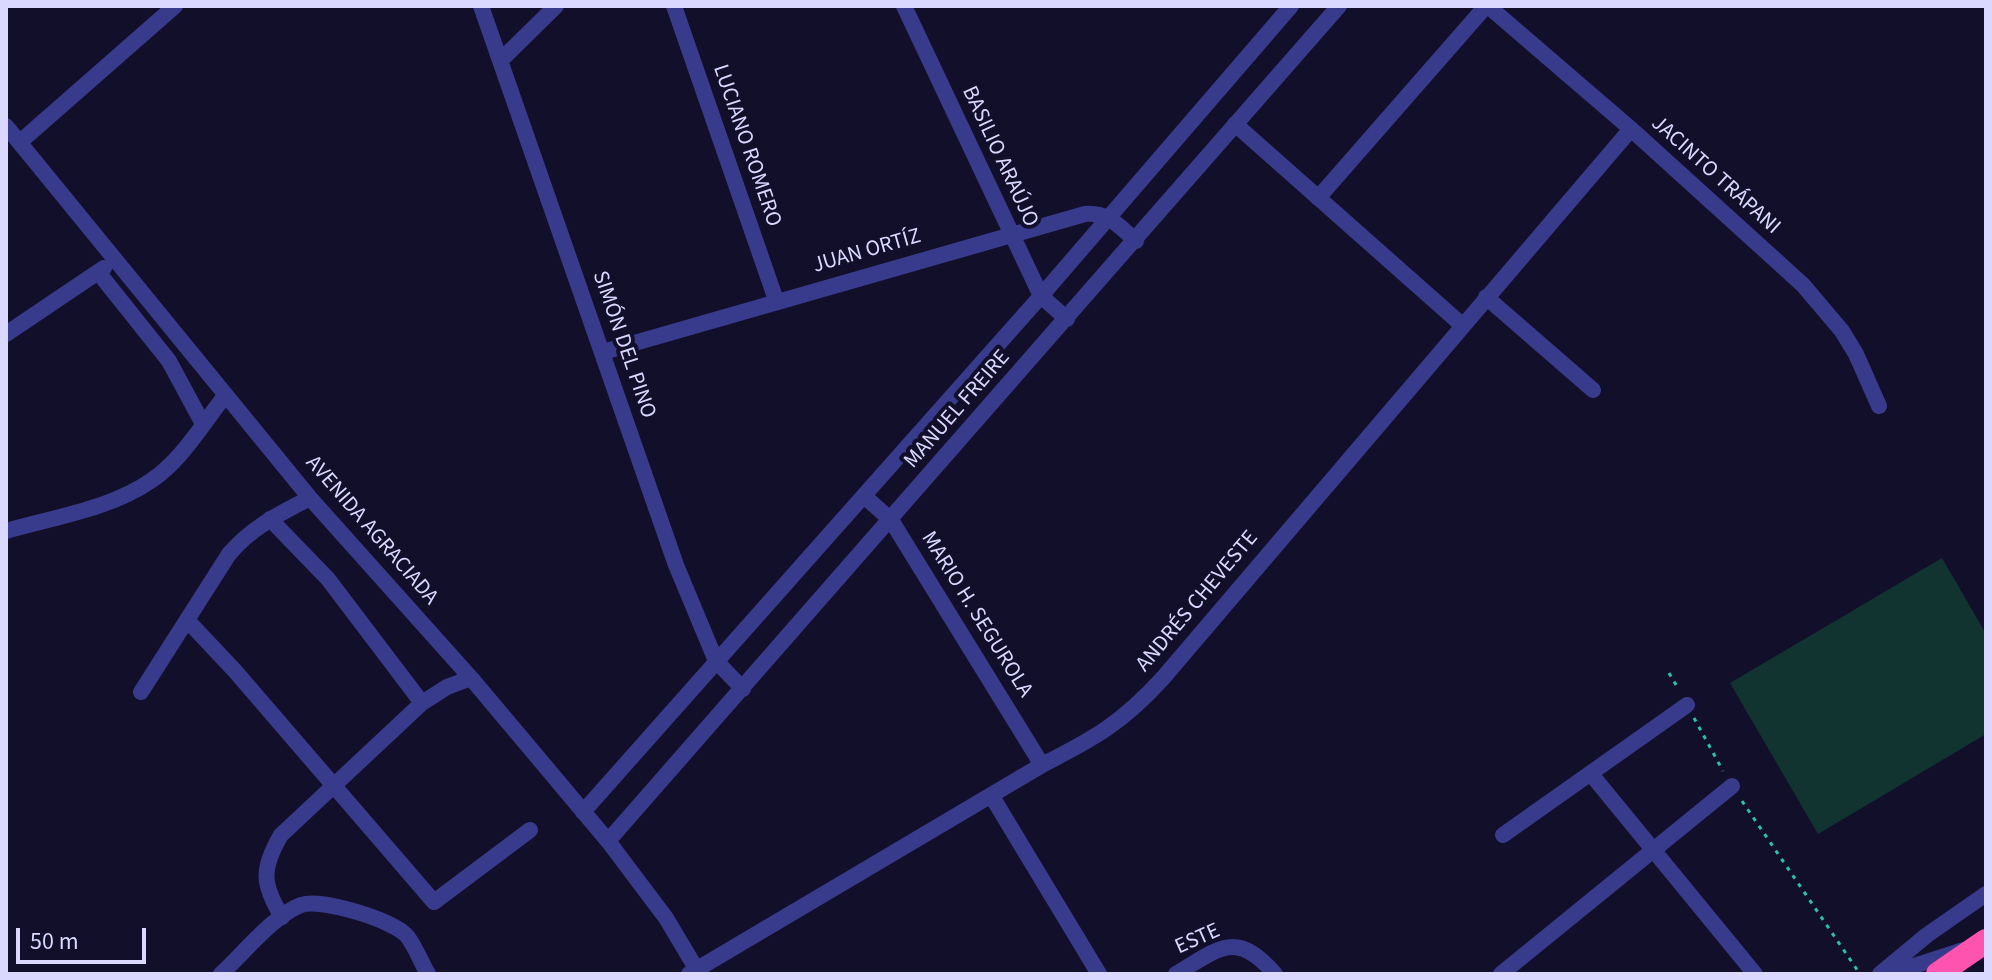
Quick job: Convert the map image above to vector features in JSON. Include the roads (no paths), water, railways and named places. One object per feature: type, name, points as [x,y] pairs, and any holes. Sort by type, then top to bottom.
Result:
[{"type":"highway","points":[[1938,974],[1983,942]]},
{"type":"street","points":[[20,142],[175,6]]},
{"type":"street","points":[[500,61],[556,6]]},
{"type":"street","name":"LUCIANO ROMERO","points":[[674,6],[776,300]]},
{"type":"street","name":"MANUEL FREIRE","points":[[583,812],[1041,296],[1291,6]]},
{"type":"street","name":"MANUEL FREIRE","points":[[608,841],[1339,6]]},
{"type":"street","points":[[1318,198],[1487,6]]},
{"type":"street","name":"JACINTO TRÁPANI","points":[[1487,6],[1631,129],[1803,285],[1824,308],[1856,354],[1879,406]]},
{"type":"street","name":"BASILIO ARAÚJO","points":[[908,8],[1041,296],[1067,319]]},
{"type":"street","name":"SIMÓN DEL PINO","points":[[487,10],[500,61],[676,565],[716,661],[743,689]]},
{"type":"street","points":[[1235,124],[1462,325]]},
{"type":"street","name":"AVENIDA AGRACIADA","points":[[6,126],[310,498],[471,678],[608,841],[666,918],[693,972]]},
{"type":"street","name":"ANDRÉS CHEVESTE","points":[[693,972],[1042,765],[1111,728],[1143,700],[1631,129]]},
{"type":"street","name":"JUAN ORTÍZ","points":[[603,352],[1085,214],[1109,217]]},
{"type":"street","points":[[1109,217],[1136,241]]},
{"type":"street","points":[[6,334],[115,260]]},
{"type":"street","points":[[98,272],[169,361],[203,424]]},
{"type":"street","points":[[1486,297],[1593,390]]},
{"type":"street","points":[[6,531],[100,504],[137,489],[171,464],[225,396]]},
{"type":"street","name":"MARIO H. SEGUROLA","points":[[864,496],[891,520],[1042,765]]},
{"type":"street","points":[[141,692],[243,537],[310,498]]},
{"type":"street","points":[[270,519],[328,579],[422,703]]},
{"type":"street","points":[[187,620],[434,902],[530,830]]},
{"type":"street","points":[[282,917],[269,895],[265,875],[269,855],[281,835],[422,703],[447,687],[471,678]]},
{"type":"street","points":[[1503,835],[1687,705]]},
{"type":"street","points":[[1591,774],[1755,974]]},
{"type":"street","points":[[1501,974],[1732,786]]},
{"type":"street","points":[[991,795],[1099,974]]},
{"type":"street","points":[[1880,974],[1927,935],[1986,894]]},
{"type":"street","points":[[221,974],[282,917],[302,905],[315,903],[384,920],[406,934],[428,974]]},
{"type":"street","points":[[1889,974],[1983,942]]},
{"type":"street","name":"ESTE","points":[[1176,974],[1215,952],[1239,946],[1254,952],[1275,974]]}]
